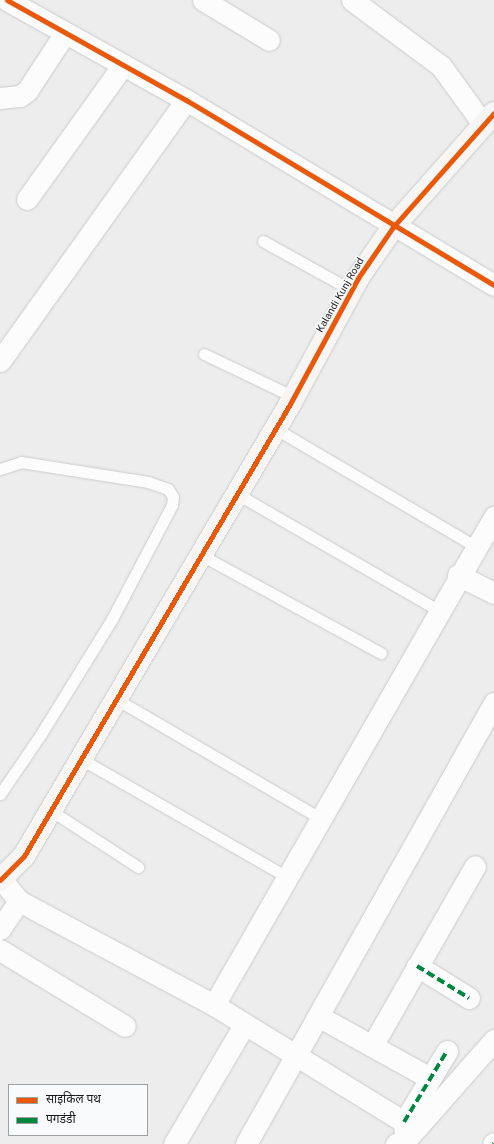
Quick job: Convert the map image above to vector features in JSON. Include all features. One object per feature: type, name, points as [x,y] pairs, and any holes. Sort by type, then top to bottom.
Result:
[{"type":"street","points":[[7,0],[186,100],[393,227],[494,285]]},
{"type":"street","points":[[203,0],[269,40]]},
{"type":"street","points":[[352,0],[441,66],[489,118]]},
{"type":"street","points":[[0,98],[20,96],[27,91],[65,33]]},
{"type":"street","points":[[27,199],[123,65]]},
{"type":"street","points":[[0,361],[186,100]]},
{"type":"street","name":"Kalandi Kunj Road","points":[[1,880],[24,856],[276,429],[351,290],[393,227],[489,118]]},
{"type":"street","points":[[214,1005],[458,575],[494,517]]},
{"type":"street","points":[[458,575],[494,593]]},
{"type":"street","points":[[246,1144],[494,704]]},
{"type":"street","points":[[372,1046],[474,866]]},
{"type":"street","points":[[1,880],[19,901],[214,1005],[295,1056],[404,1138]]},
{"type":"street","points":[[0,929],[19,901]]},
{"type":"street","points":[[0,950],[125,1026]]},
{"type":"street","points":[[417,966],[469,998]]},
{"type":"street","points":[[318,1016],[430,1078]]},
{"type":"street","points":[[174,1144],[244,1025]]},
{"type":"street","points":[[404,1138],[494,1040]]},
{"type":"street","points":[[404,1138],[430,1078],[447,1051]]},
{"type":"lane","points":[[263,241],[351,290]]},
{"type":"lane","points":[[204,354],[292,400]]},
{"type":"lane","points":[[276,429],[476,547]]},
{"type":"lane","points":[[0,469],[21,462],[52,466],[148,482],[168,489],[173,497],[172,505],[112,619],[41,734],[0,794]]},
{"type":"lane","points":[[237,494],[438,610]]},
{"type":"lane","points":[[201,555],[381,653]]},
{"type":"lane","points":[[116,699],[320,818]]},
{"type":"lane","points":[[81,759],[287,877]]},
{"type":"lane","points":[[50,810],[138,867]]},
{"type":"marked path","points":[[417,966],[469,998]]},
{"type":"marked path","points":[[404,1122],[447,1051]]},
{"type":"cycle path","points":[[7,0],[186,100],[494,285]]},
{"type":"cycle path","points":[[0,880],[24,856],[290,404],[358,278],[393,227],[494,113]]}]
